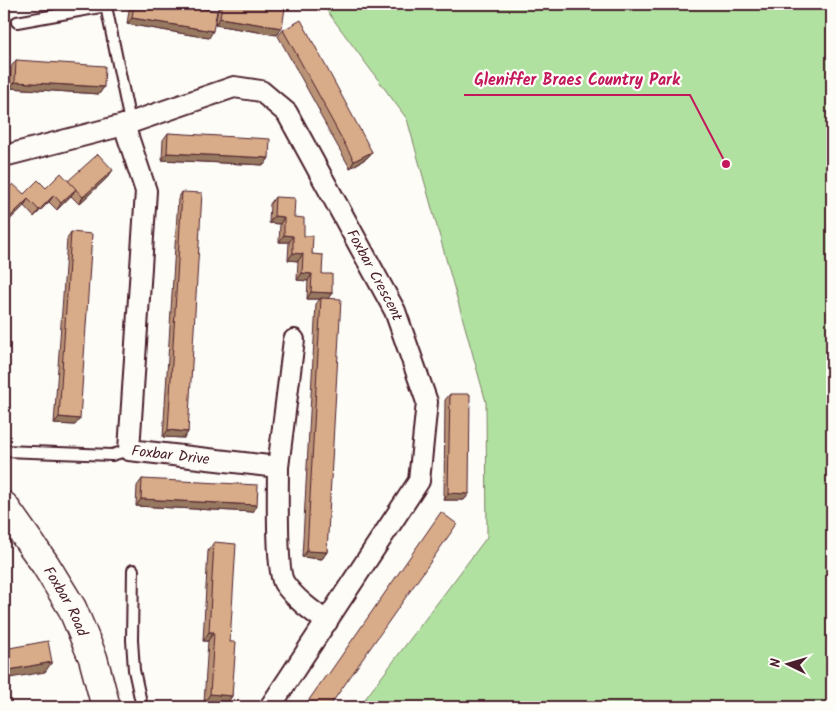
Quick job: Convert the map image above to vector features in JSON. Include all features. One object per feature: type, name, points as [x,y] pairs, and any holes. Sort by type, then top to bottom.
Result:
[{"type":"street","name":"Foxbar Crescent","points":[[4,156],[127,124],[234,86],[261,91],[287,113],[394,311],[427,402],[419,481],[270,707]]},
{"type":"street","name":"Foxbar Drive","points":[[127,124],[146,191],[129,450],[278,467]]},
{"type":"street","points":[[294,340],[278,467],[280,564],[283,582],[302,603],[327,622]]},
{"type":"street","name":"Foxbar Road","points":[[7,517],[72,608],[93,658],[106,707]]},
{"type":"lane","points":[[17,22],[106,6],[127,124]]},
{"type":"lane","points":[[4,451],[112,454],[129,450]]},
{"type":"lane","points":[[133,570],[132,640],[134,670],[142,707]]},
{"type":"green space","points":[[322,4],[832,4],[832,707],[359,707],[487,537],[486,402],[407,119]]},
{"type":"building","points":[[134,4],[171,4],[217,11],[213,31],[132,18]]},
{"type":"building","points":[[222,4],[257,4],[285,8],[282,28],[220,18]]},
{"type":"building","points":[[301,20],[372,152],[354,161],[283,30]]},
{"type":"building","points":[[4,41],[9,42],[8,63],[4,63]]},
{"type":"building","points":[[16,60],[105,66],[104,87],[15,82]]},
{"type":"building","points":[[168,133],[270,139],[269,158],[167,153]]},
{"type":"building","points":[[98,154],[113,170],[83,197],[68,181]]},
{"type":"building","points":[[61,173],[76,189],[61,203],[54,195],[39,210],[28,199],[4,223],[4,193],[13,184],[24,194],[38,180],[46,188]]},
{"type":"building","points":[[182,192],[202,193],[188,432],[168,430]]},
{"type":"building","points":[[275,197],[295,198],[294,217],[304,218],[304,236],[313,236],[312,254],[323,255],[322,274],[332,274],[332,293],[311,292],[312,274],[302,273],[303,254],[293,253],[293,236],[284,235],[284,217],[274,216]]},
{"type":"building","points":[[71,232],[92,234],[80,419],[59,417]]},
{"type":"building","points":[[321,298],[341,299],[327,552],[307,551]]},
{"type":"building","points":[[450,394],[470,394],[469,494],[448,493]]},
{"type":"building","points":[[142,479],[258,485],[257,505],[141,499]]},
{"type":"building","points":[[441,512],[457,524],[329,707],[304,707],[328,675]]},
{"type":"building","points":[[214,542],[236,544],[230,642],[236,642],[232,696],[210,694],[214,632],[209,632]]},
{"type":"building","points":[[48,641],[52,662],[4,671],[4,649]]},
{"type":"place","name":"Gleniffer Braes Country Park","points":[[726,164]]}]
